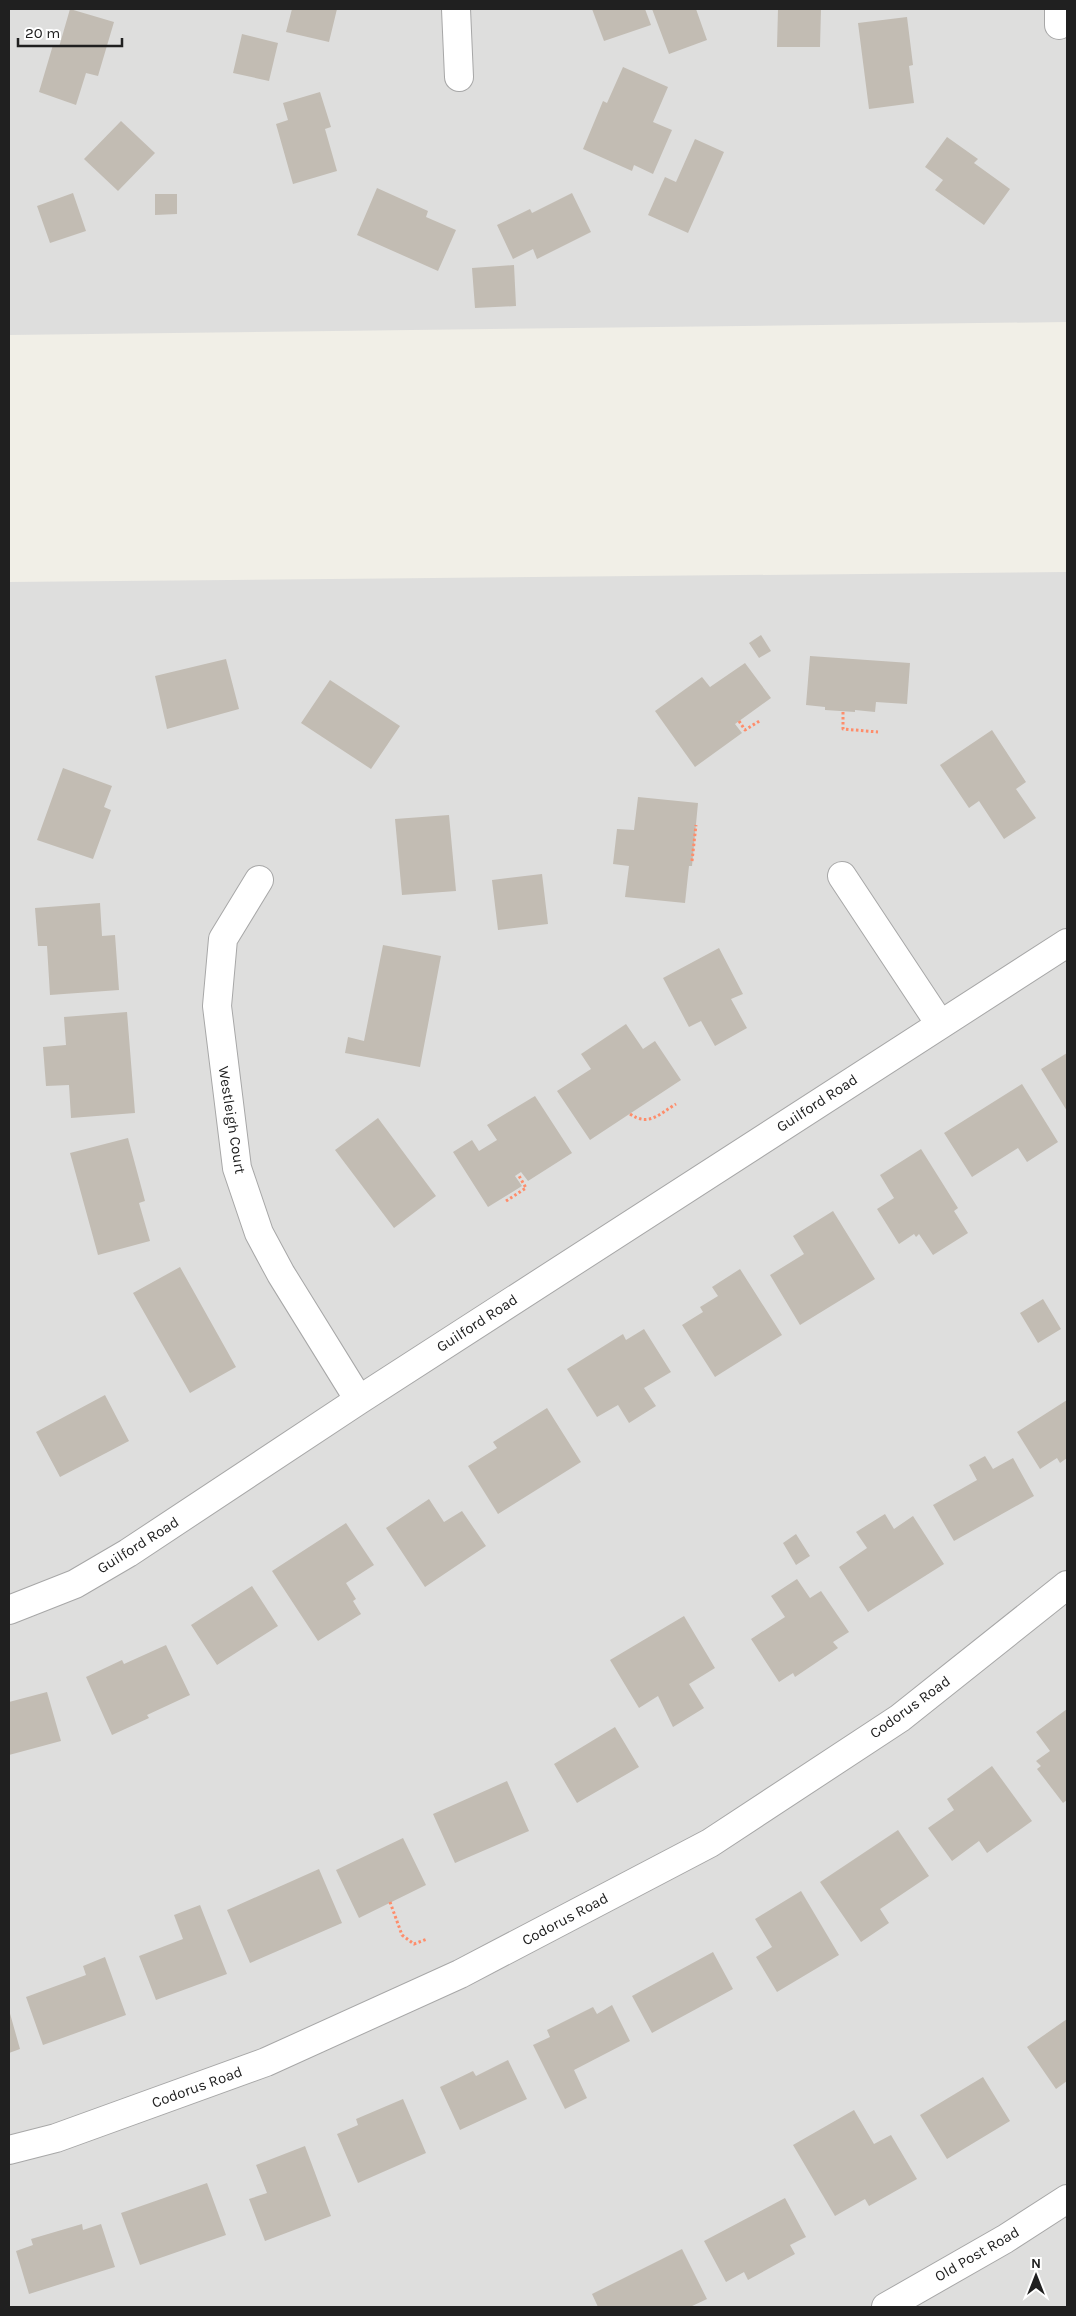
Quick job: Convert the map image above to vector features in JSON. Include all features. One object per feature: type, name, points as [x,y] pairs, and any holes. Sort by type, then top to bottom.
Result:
[{"type":"street","points":[[456,9],[459,77]]},
{"type":"street","points":[[842,876],[940,1024]]},
{"type":"street","name":"Westleigh Court","points":[[260,880],[224,939],[217,1006],[237,1168],[259,1233],[281,1274],[359,1400]]},
{"type":"street","name":"Guilford Road","points":[[9,1610],[75,1584],[128,1553],[359,1400],[1067,943]]},
{"type":"street","name":"Codorus Road","points":[[9,2150],[56,2138],[266,2062],[460,1974],[710,1843],[900,1718],[1067,1586]]},
{"type":"street","name":"Old Post Road","points":[[886,2307],[1005,2239],[1067,2199]]},
{"type":"path","points":[[843,712],[843,729],[878,732]]},
{"type":"path","points":[[739,721],[745,730],[761,720]]},
{"type":"path","points":[[692,861],[696,825]]},
{"type":"path","points":[[630,1114],[640,1120],[650,1120],[676,1104]]},
{"type":"path","points":[[506,1202],[526,1188],[518,1174]]},
{"type":"path","points":[[390,1902],[402,1935],[414,1944],[427,1940]]},
{"type":"shaded area","points":[[9,9],[1067,9],[1067,322],[9,335]]},
{"type":"shaded area","points":[[1067,572],[1067,2307],[9,2307],[9,582]]},
{"type":"building","points":[[70,9],[114,22],[98,76],[86,73],[76,105],[39,92],[53,45],[59,47]]},
{"type":"building","points":[[292,9],[337,9],[329,42],[286,32]]},
{"type":"building","points":[[592,9],[645,9],[651,25],[604,41]]},
{"type":"building","points":[[652,9],[696,9],[707,40],[669,54]]},
{"type":"building","points":[[778,9],[821,9],[820,47],[777,47]]},
{"type":"building","points":[[907,17],[913,65],[909,66],[914,103],[869,109],[858,23]]},
{"type":"building","points":[[242,34],[278,43],[269,81],[233,73]]},
{"type":"building","points":[[623,67],[668,87],[653,122],[672,130],[653,174],[634,165],[632,171],[583,149],[603,101],[607,103]]},
{"type":"building","points":[[320,92],[331,127],[325,129],[337,171],[293,184],[276,124],[288,120],[283,103]]},
{"type":"building","points":[[121,121],[155,153],[118,191],[84,159]]},
{"type":"building","points":[[947,137],[978,159],[974,163],[1010,189],[984,225],[935,190],[943,180],[925,167]]},
{"type":"building","points":[[695,139],[724,152],[688,233],[648,215],[665,177],[676,182]]},
{"type":"building","points":[[377,188],[428,211],[426,217],[456,230],[438,271],[357,235]]},
{"type":"building","points":[[73,193],[86,231],[50,243],[37,206]]},
{"type":"building","points":[[572,193],[591,232],[537,259],[533,249],[513,259],[497,225],[530,209],[532,213]]},
{"type":"building","points":[[155,194],[177,194],[177,214],[155,215]]},
{"type":"building","points":[[514,265],[516,306],[475,308],[472,268]]},
{"type":"building","points":[[761,635],[771,651],[759,658],[749,643]]},
{"type":"building","points":[[810,656],[910,663],[907,704],[876,702],[875,712],[825,710],[825,707],[806,705]]},
{"type":"building","points":[[226,659],[239,709],[167,729],[155,676]]},
{"type":"building","points":[[745,663],[771,698],[735,724],[742,733],[695,767],[655,711],[702,677],[710,687]]},
{"type":"building","points":[[330,680],[400,726],[371,769],[301,723]]},
{"type":"building","points":[[992,730],[1026,782],[1016,789],[1036,818],[1004,839],[979,801],[969,808],[940,765]]},
{"type":"building","points":[[63,768],[112,786],[104,807],[111,810],[93,859],[37,840]]},
{"type":"building","points":[[638,797],[698,803],[692,866],[689,866],[685,903],[625,897],[629,866],[613,864],[617,829],[634,830]]},
{"type":"building","points":[[449,815],[456,891],[402,895],[395,819]]},
{"type":"building","points":[[542,874],[548,924],[498,930],[492,880]]},
{"type":"building","points":[[100,903],[102,936],[115,935],[119,990],[50,995],[47,946],[38,946],[35,908]]},
{"type":"building","points":[[383,945],[441,956],[420,1067],[345,1053],[348,1037],[364,1041]]},
{"type":"building","points":[[719,948],[743,994],[731,999],[747,1028],[715,1046],[701,1021],[689,1027],[663,978]]},
{"type":"building","points":[[127,1012],[135,1113],[71,1118],[69,1085],[46,1086],[43,1047],[66,1045],[64,1017]]},
{"type":"building","points":[[626,1024],[643,1049],[655,1041],[681,1080],[590,1140],[557,1091],[591,1069],[581,1054]]},
{"type":"building","points":[[1067,1053],[1067,1111],[1041,1069]]},
{"type":"building","points":[[1022,1084],[1058,1142],[1027,1162],[1018,1148],[972,1177],[944,1133]]},
{"type":"building","points":[[535,1096],[572,1153],[528,1181],[521,1172],[515,1176],[522,1186],[488,1207],[453,1152],[472,1140],[479,1151],[497,1140],[487,1125]]},
{"type":"building","points":[[378,1118],[436,1196],[394,1228],[335,1150]]},
{"type":"building","points":[[128,1138],[145,1201],[139,1203],[150,1241],[98,1255],[70,1153]]},
{"type":"building","points":[[921,1149],[958,1208],[954,1211],[968,1233],[933,1255],[919,1234],[916,1237],[914,1234],[899,1244],[877,1209],[894,1198],[880,1175]]},
{"type":"building","points":[[833,1211],[875,1279],[800,1325],[770,1275],[804,1254],[793,1236]]},
{"type":"building","points":[[180,1267],[236,1367],[190,1393],[133,1293]]},
{"type":"building","points":[[740,1269],[782,1335],[715,1377],[682,1325],[703,1312],[700,1307],[718,1296],[712,1287]]},
{"type":"building","points":[[1043,1299],[1061,1329],[1038,1343],[1020,1313]]},
{"type":"building","points":[[644,1329],[671,1372],[644,1388],[656,1406],[629,1423],[618,1405],[597,1417],[567,1369],[623,1334],[626,1340]]},
{"type":"building","points":[[105,1395],[129,1441],[60,1477],[36,1432]]},
{"type":"building","points":[[1067,1400],[1067,1458],[1060,1463],[1057,1458],[1040,1469],[1017,1432]]},
{"type":"building","points":[[547,1408],[581,1462],[498,1514],[468,1466],[497,1448],[493,1442]]},
{"type":"building","points":[[985,1456],[993,1469],[1013,1458],[1034,1496],[954,1541],[933,1505],[977,1480],[969,1465]]},
{"type":"building","points":[[429,1499],[444,1522],[462,1511],[486,1546],[425,1587],[386,1528]]},
{"type":"building","points":[[885,1514],[894,1529],[913,1516],[944,1564],[868,1612],[839,1567],[867,1548],[856,1532]]},
{"type":"building","points":[[346,1523],[374,1565],[346,1583],[356,1599],[353,1601],[361,1614],[318,1641],[272,1571]]},
{"type":"building","points":[[796,1534],[810,1556],[796,1565],[783,1543]]},
{"type":"building","points":[[797,1579],[810,1598],[821,1591],[849,1632],[833,1642],[838,1648],[795,1677],[793,1673],[779,1682],[751,1639],[785,1617],[771,1596]]},
{"type":"building","points":[[252,1586],[278,1626],[217,1665],[191,1625]]},
{"type":"building","points":[[684,1616],[715,1668],[689,1684],[704,1708],[673,1727],[658,1696],[639,1708],[610,1660]]},
{"type":"building","points":[[166,1645],[190,1695],[147,1715],[149,1718],[112,1735],[86,1677],[122,1660],[124,1664]]},
{"type":"building","points":[[47,1692],[61,1741],[9,1755],[9,1702]]},
{"type":"building","points":[[1067,1709],[1067,1800],[1063,1803],[1037,1769],[1041,1766],[1036,1761],[1050,1751],[1036,1732]]},
{"type":"building","points":[[615,1727],[639,1767],[577,1803],[554,1764]]},
{"type":"building","points":[[992,1766],[1032,1821],[987,1853],[979,1841],[952,1861],[928,1828],[954,1810],[947,1799]]},
{"type":"building","points":[[507,1781],[529,1831],[455,1863],[433,1814]]},
{"type":"building","points":[[898,1830],[929,1876],[880,1909],[889,1923],[861,1942],[820,1882]]},
{"type":"building","points":[[403,1838],[426,1885],[359,1918],[336,1870]]},
{"type":"building","points":[[319,1869],[342,1923],[250,1963],[227,1910]]},
{"type":"building","points":[[801,1891],[839,1955],[777,1992],[756,1957],[772,1947],[755,1919]]},
{"type":"building","points":[[200,1905],[227,1974],[156,2000],[139,1956],[183,1939],[174,1915]]},
{"type":"building","points":[[713,1952],[733,1989],[652,2033],[632,1996]]},
{"type":"building","points":[[105,1957],[126,2015],[43,2045],[26,1997],[86,1975],[83,1966]]},
{"type":"building","points":[[612,2005],[630,2041],[574,2070],[587,2098],[565,2109],[533,2045],[550,2037],[547,2030],[593,2007],[597,2014]]},
{"type":"building","points":[[9,2010],[20,2049],[9,2053]]},
{"type":"building","points":[[1067,2019],[1067,2081],[1056,2089],[1027,2047]]},
{"type":"building","points":[[508,2060],[527,2099],[460,2130],[440,2087],[473,2071],[476,2076]]},
{"type":"building","points":[[983,2077],[1010,2121],[947,2159],[920,2115]]},
{"type":"building","points":[[403,2099],[426,2153],[358,2183],[337,2134],[358,2125],[356,2119]]},
{"type":"building","points":[[854,2110],[874,2144],[891,2135],[917,2179],[869,2206],[865,2199],[835,2216],[793,2145]]},
{"type":"building","points":[[305,2146],[331,2216],[265,2241],[249,2199],[267,2193],[256,2165]]},
{"type":"building","points":[[207,2183],[226,2235],[140,2265],[121,2213]]},
{"type":"building","points":[[785,2198],[806,2237],[790,2245],[795,2254],[748,2280],[744,2272],[726,2282],[704,2241]]},
{"type":"building","points":[[82,2224],[83,2230],[101,2224],[115,2267],[29,2294],[16,2251],[33,2245],[31,2239]]},
{"type":"building","points":[[682,2249],[707,2299],[690,2307],[598,2307],[592,2294]]}]
